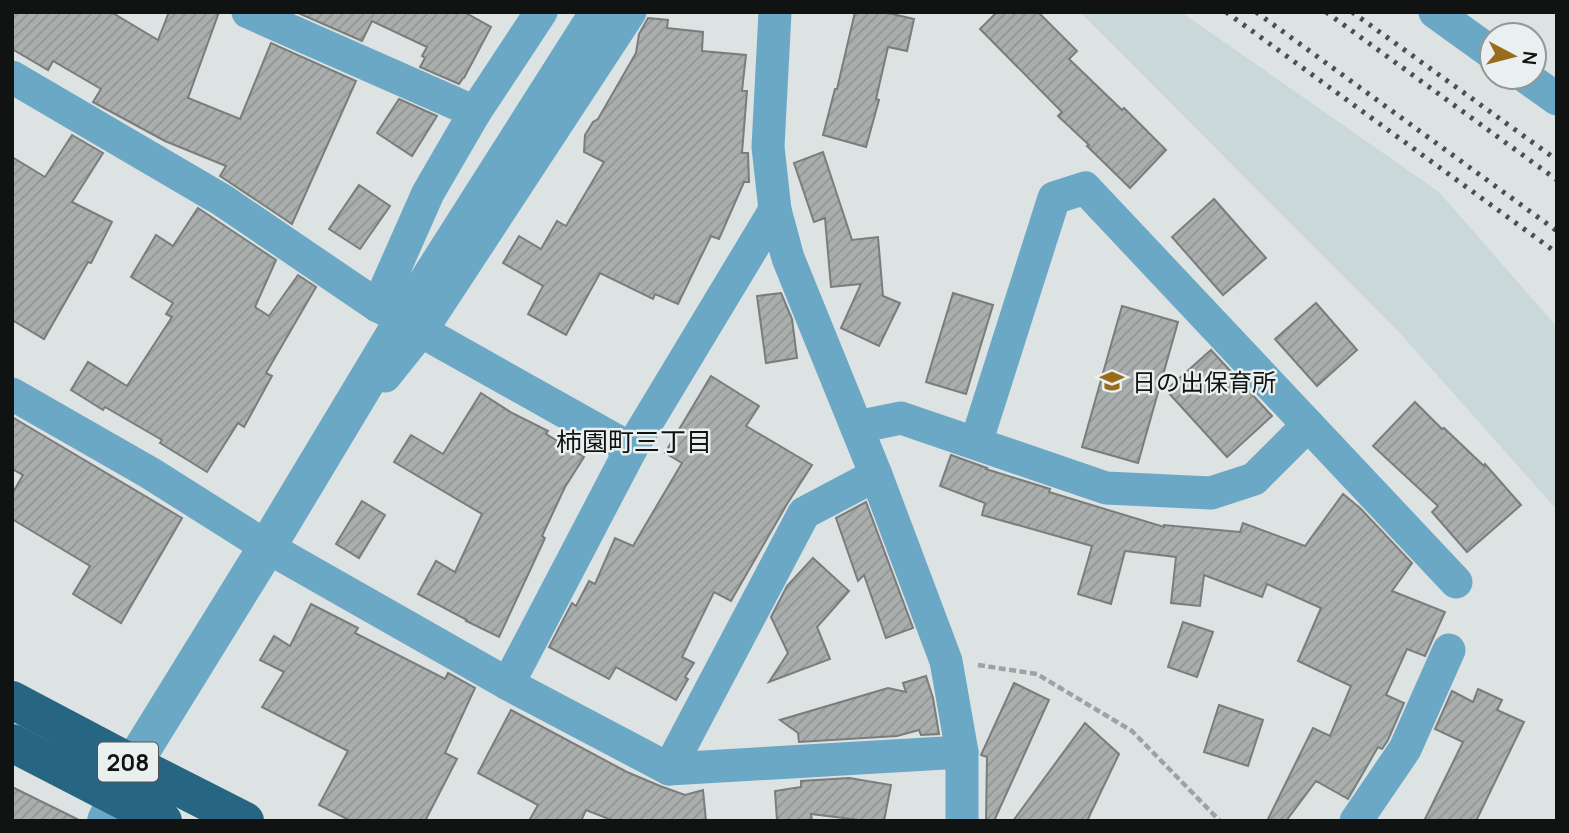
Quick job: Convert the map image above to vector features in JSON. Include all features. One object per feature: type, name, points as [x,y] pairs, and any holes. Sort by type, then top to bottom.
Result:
[{"type":"highway","name":"208","points":[[12,700],[119,794],[245,821]]},
{"type":"highway","name":"208","points":[[12,743],[119,794],[163,821]]},
{"type":"street","points":[[248,12],[475,112]]},
{"type":"street","points":[[401,319],[428,193],[475,112],[541,12]]},
{"type":"street","points":[[119,794],[401,319],[599,12]]},
{"type":"street","points":[[401,319],[630,12]]},
{"type":"street","points":[[775,12],[768,147],[775,210],[788,258],[876,475],[946,661],[962,752],[962,821]]},
{"type":"street","points":[[1435,12],[1478,43]]},
{"type":"street","points":[[12,77],[222,200],[401,319],[631,449]]},
{"type":"street","points":[[976,443],[1054,198],[1086,188],[1456,582]]},
{"type":"street","points":[[508,684],[631,449],[775,210]]},
{"type":"street","points":[[12,394],[150,473],[267,547],[508,684],[669,769],[962,752]]},
{"type":"street","points":[[857,428],[901,418],[1106,488],[1211,493],[1254,479],[1308,425]]},
{"type":"street","points":[[669,769],[804,513],[876,475]]},
{"type":"street","points":[[1356,821],[1405,748],[1449,650]]},
{"type":"path","points":[[946,661],[1037,674],[1132,731],[1220,821]]},
{"type":"shaded area","points":[[1080,12],[1181,12],[1439,192],[1557,327],[1557,510],[1398,331]]},
{"type":"building","points":[[12,12],[111,12],[158,40],[169,12],[219,12],[188,98],[240,119],[271,43],[356,81],[292,224],[220,176],[226,166],[165,141],[93,102],[101,89],[53,61],[48,70],[12,49]]},
{"type":"building","points":[[296,12],[464,12],[491,27],[459,84],[420,67],[427,47],[372,21],[362,41]]},
{"type":"building","points":[[855,12],[884,12],[914,19],[907,51],[888,47],[876,99],[879,100],[866,147],[823,135]]},
{"type":"building","points":[[997,12],[1038,12],[1077,51],[1069,59],[1166,150],[1130,188],[1058,116],[1062,112],[980,29]]},
{"type":"building","points":[[648,18],[668,20],[667,28],[703,32],[702,51],[746,55],[742,91],[747,91],[742,153],[748,153],[749,182],[744,182],[719,239],[711,236],[678,304],[655,294],[653,299],[600,273],[566,335],[528,314],[543,286],[503,263],[519,236],[541,249],[557,221],[566,226],[604,162],[584,152],[585,135],[598,119],[636,53],[639,34]]},
{"type":"building","points":[[399,99],[437,116],[412,156],[377,133]]},
{"type":"building","points":[[72,135],[103,153],[72,202],[112,222],[91,263],[88,262],[44,339],[12,320],[12,157],[45,177]]},
{"type":"building","points":[[823,152],[852,240],[878,237],[883,296],[900,303],[879,346],[841,328],[861,284],[831,287],[825,218],[814,222],[794,163]]},
{"type":"building","points":[[359,185],[390,206],[360,249],[329,229]]},
{"type":"building","points":[[1214,199],[1266,258],[1223,295],[1172,237]]},
{"type":"building","points":[[198,208],[276,260],[255,307],[269,316],[298,275],[316,287],[266,373],[272,376],[244,427],[238,423],[207,472],[160,443],[162,440],[105,407],[103,410],[71,390],[88,362],[127,386],[172,317],[166,314],[173,303],[131,277],[156,235],[173,246]]},
{"type":"building","points":[[781,293],[792,319],[797,358],[766,363],[757,296]]},
{"type":"building","points":[[953,293],[993,305],[966,394],[926,382]]},
{"type":"building","points":[[1316,303],[1357,350],[1317,386],[1275,339]]},
{"type":"building","points":[[1122,306],[1178,322],[1138,463],[1082,447]]},
{"type":"building","points":[[1211,350],[1272,416],[1227,457],[1166,390]]},
{"type":"building","points":[[711,376],[759,406],[746,426],[812,465],[731,601],[714,592],[682,657],[694,663],[676,700],[616,667],[609,679],[549,647],[572,603],[576,606],[589,581],[595,584],[615,538],[633,546],[682,463],[665,453]]},
{"type":"building","points":[[481,393],[512,413],[548,431],[546,434],[584,457],[565,487],[542,536],[545,538],[499,637],[418,594],[436,561],[455,572],[482,514],[394,462],[411,435],[443,454]]},
{"type":"building","points":[[1415,402],[1442,429],[1484,466],[1485,464],[1521,505],[1467,552],[1432,512],[1438,506],[1373,446]]},
{"type":"building","points":[[12,417],[182,518],[121,623],[73,594],[90,566],[12,519],[12,494],[23,475],[12,469]]},
{"type":"building","points":[[951,455],[1050,489],[1049,492],[1164,527],[1240,532],[1243,523],[1305,546],[1343,494],[1360,508],[1412,563],[1392,591],[1445,612],[1425,656],[1407,649],[1386,695],[1404,703],[1388,740],[1382,749],[1378,747],[1348,799],[1316,781],[1286,821],[1267,821],[1313,728],[1330,736],[1351,686],[1298,661],[1321,608],[1267,584],[1262,597],[1204,575],[1200,606],[1171,603],[1176,557],[1125,551],[1111,604],[1078,594],[1092,546],[982,515],[985,503],[940,486]]},
{"type":"building","points":[[362,501],[385,515],[359,558],[336,544]]},
{"type":"building","points":[[866,502],[913,628],[886,638],[864,575],[858,581],[836,518]]},
{"type":"building","points":[[813,558],[849,591],[817,627],[830,659],[769,682],[788,653],[771,617],[787,586]]},
{"type":"building","points":[[311,604],[358,628],[355,633],[445,679],[448,673],[475,688],[445,753],[457,759],[425,821],[351,821],[319,805],[348,751],[262,707],[284,672],[260,660],[274,636],[290,646]]},
{"type":"building","points":[[1183,622],[1213,632],[1197,677],[1168,667]]},
{"type":"building","points":[[926,676],[939,734],[921,735],[919,730],[897,736],[799,742],[798,733],[780,720],[888,688],[906,692],[903,683]]},
{"type":"building","points":[[1014,683],[1049,700],[994,821],[986,821],[987,757],[981,755]]},
{"type":"building","points":[[1478,689],[1502,700],[1497,710],[1524,722],[1476,821],[1424,821],[1463,742],[1435,729],[1452,691],[1473,702]]},
{"type":"building","points":[[1219,705],[1263,720],[1248,766],[1204,752]]},
{"type":"building","points":[[511,710],[627,772],[660,786],[685,795],[703,790],[706,821],[614,821],[586,810],[581,821],[529,821],[538,805],[478,773]]},
{"type":"building","points":[[1085,723],[1119,754],[1087,821],[1013,821]]},
{"type":"building","points":[[849,778],[891,785],[884,821],[811,814],[812,821],[777,821],[775,791],[801,787],[801,781]]},
{"type":"building","points":[[12,787],[81,821],[12,821]]},
{"type":"railway","points":[[1226,12],[1557,253]]},
{"type":"railway","points":[[1256,12],[1557,231]]},
{"type":"railway","points":[[1326,12],[1557,180]]},
{"type":"railway","points":[[1352,12],[1557,160]]},
{"type":"place","name":"日の出保育所","points":[[1112,381]]},
{"type":"district","name":"柿園町三丁目","points":[[634,441]]}]
